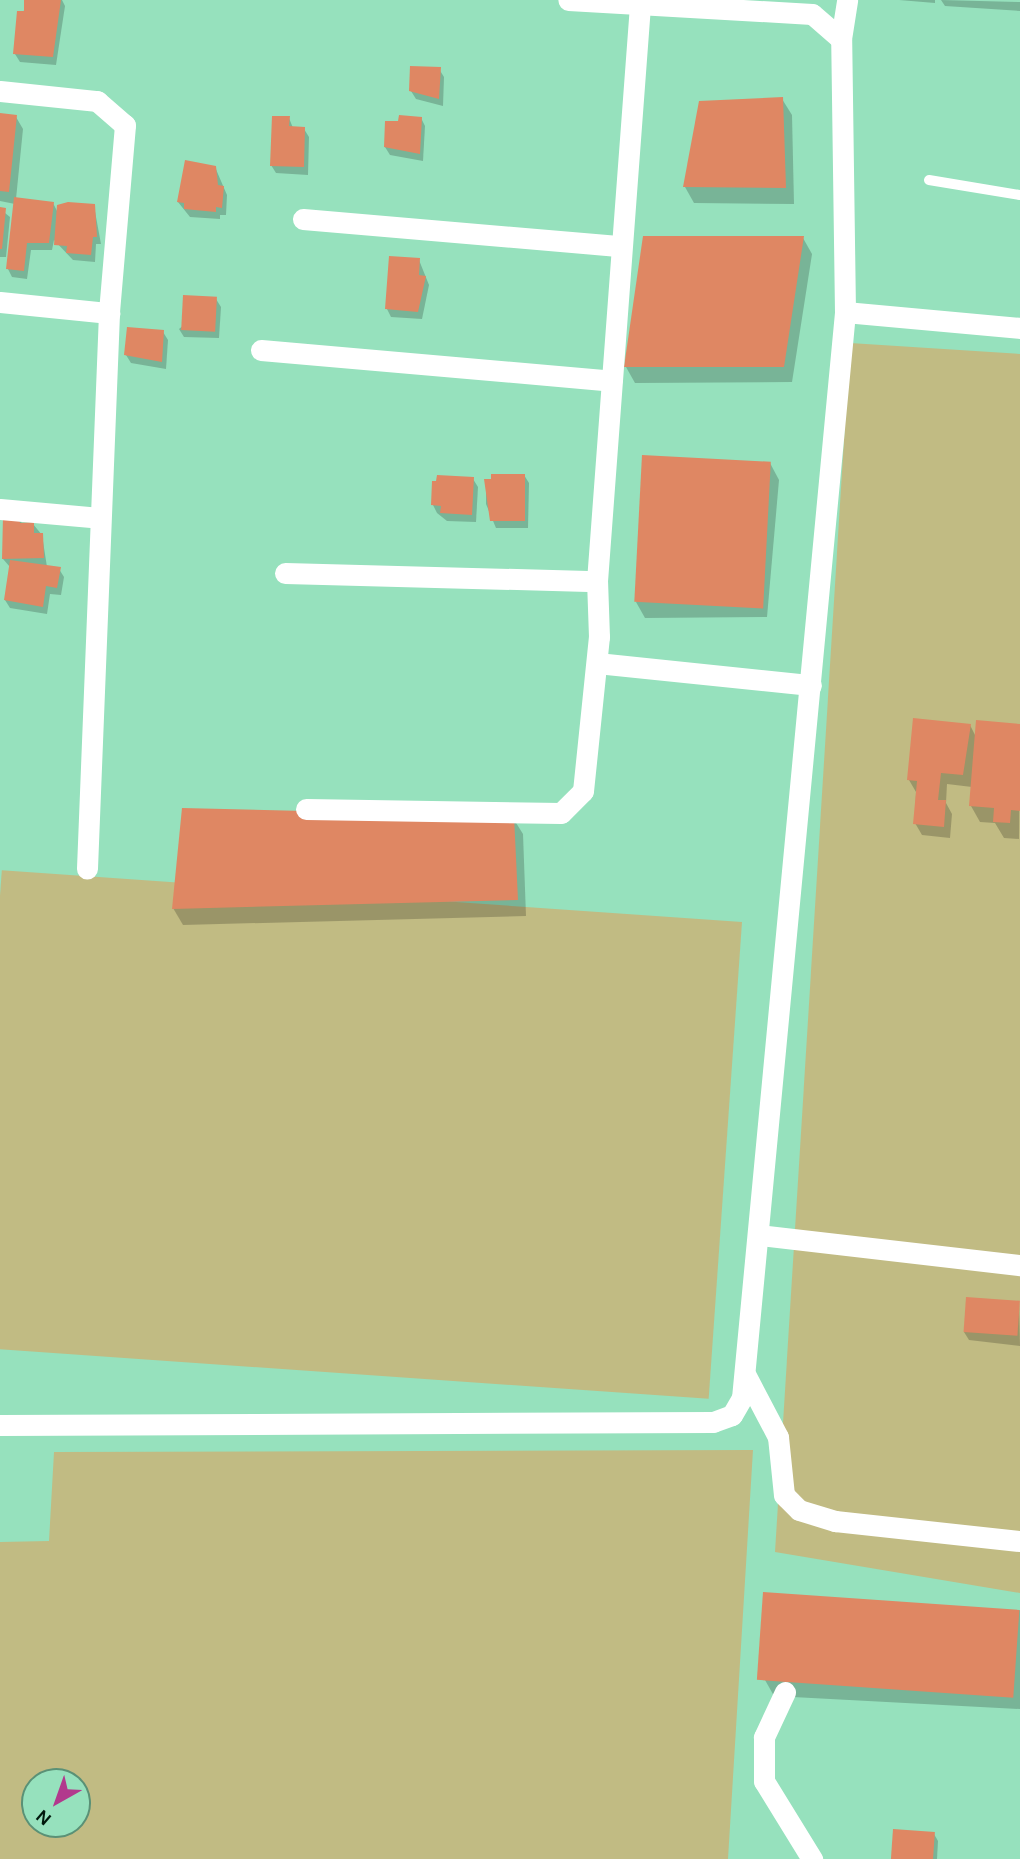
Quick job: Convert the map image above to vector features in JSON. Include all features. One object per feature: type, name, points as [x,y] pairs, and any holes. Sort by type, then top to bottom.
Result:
[{"type":"street","points":[[568,0],[812,14],[841,39]]},
{"type":"street","points":[[0,1425],[713,1422],[732,1415],[742,1398],[746,1376],[845,312],[841,39],[847,0]]},
{"type":"street","points":[[306,809],[561,813],[579,797],[589,771],[597,663],[597,581],[640,5]]},
{"type":"street","points":[[0,92],[97,101],[115,112],[125,125],[109,313],[87,869]]},
{"type":"street","points":[[303,219],[621,246]]},
{"type":"street","points":[[0,302],[109,313]]},
{"type":"street","points":[[845,312],[1020,328]]},
{"type":"street","points":[[261,350],[612,381]]},
{"type":"street","points":[[0,509],[100,518]]},
{"type":"street","points":[[285,573],[597,581]]},
{"type":"street","points":[[597,663],[811,685]]},
{"type":"street","points":[[759,1235],[1020,1265]]},
{"type":"street","points":[[746,1376],[778,1437],[784,1495],[799,1510],[835,1521],[1020,1541]]},
{"type":"street","points":[[785,1692],[764,1737],[764,1781],[813,1859]]},
{"type":"lane","points":[[929,180],[1020,195]]},
{"type":"shaded area","points":[[850,343],[1020,354],[1020,1593],[775,1552]]},
{"type":"shaded area","points":[[2,870],[742,922],[709,1399],[0,1349]]},
{"type":"shaded area","points":[[753,1450],[728,1859],[0,1859],[0,1542],[49,1541],[54,1452]]},
{"type":"building","points":[[24,0],[61,0],[53,57],[13,54],[17,11],[24,11]]},
{"type":"building","points":[[410,66],[441,67],[439,99],[409,91]]},
{"type":"building","points":[[783,97],[786,188],[683,187],[699,101]]},
{"type":"building","points":[[0,113],[17,115],[9,192],[0,191]]},
{"type":"building","points":[[399,115],[422,117],[420,154],[384,147],[385,121],[398,121]]},
{"type":"building","points":[[272,116],[290,116],[289,126],[305,127],[304,167],[270,166]]},
{"type":"building","points":[[185,160],[216,166],[218,185],[224,186],[222,208],[216,207],[216,212],[184,209],[184,203],[177,202]]},
{"type":"building","points":[[14,197],[54,202],[49,243],[27,243],[24,271],[6,269]]},
{"type":"building","points":[[68,202],[95,204],[97,237],[93,237],[91,255],[66,253],[67,246],[54,245],[57,205]]},
{"type":"building","points":[[0,207],[6,208],[2,249],[0,249]]},
{"type":"building","points":[[643,236],[804,236],[784,367],[624,367]]},
{"type":"building","points":[[389,256],[420,258],[419,275],[426,276],[418,312],[385,309]]},
{"type":"building","points":[[183,295],[217,297],[215,332],[181,330]]},
{"type":"building","points":[[127,327],[164,330],[162,362],[124,355]]},
{"type":"building","points":[[642,455],[771,462],[763,609],[634,602]]},
{"type":"building","points":[[491,474],[525,474],[525,521],[490,521],[484,479],[491,479]]},
{"type":"building","points":[[437,475],[474,477],[472,515],[440,513],[441,506],[431,505],[432,481],[436,481]]},
{"type":"building","points":[[19,515],[20,523],[34,522],[34,533],[43,533],[44,558],[2,559],[3,516]]},
{"type":"building","points":[[10,560],[61,567],[57,588],[46,586],[43,607],[4,600]]},
{"type":"building","points":[[913,718],[971,724],[963,775],[941,773],[938,800],[946,800],[944,827],[913,824],[917,781],[907,780]]},
{"type":"building","points":[[976,720],[1020,724],[1020,811],[1011,810],[1010,823],[993,822],[994,808],[969,806]]},
{"type":"building","points":[[182,808],[514,816],[518,900],[172,909]]},
{"type":"building","points":[[966,1297],[1020,1301],[1017,1336],[964,1332]]},
{"type":"building","points":[[763,1592],[1019,1610],[1013,1698],[757,1680]]},
{"type":"building","points":[[893,1829],[935,1832],[933,1859],[891,1859]]}]
